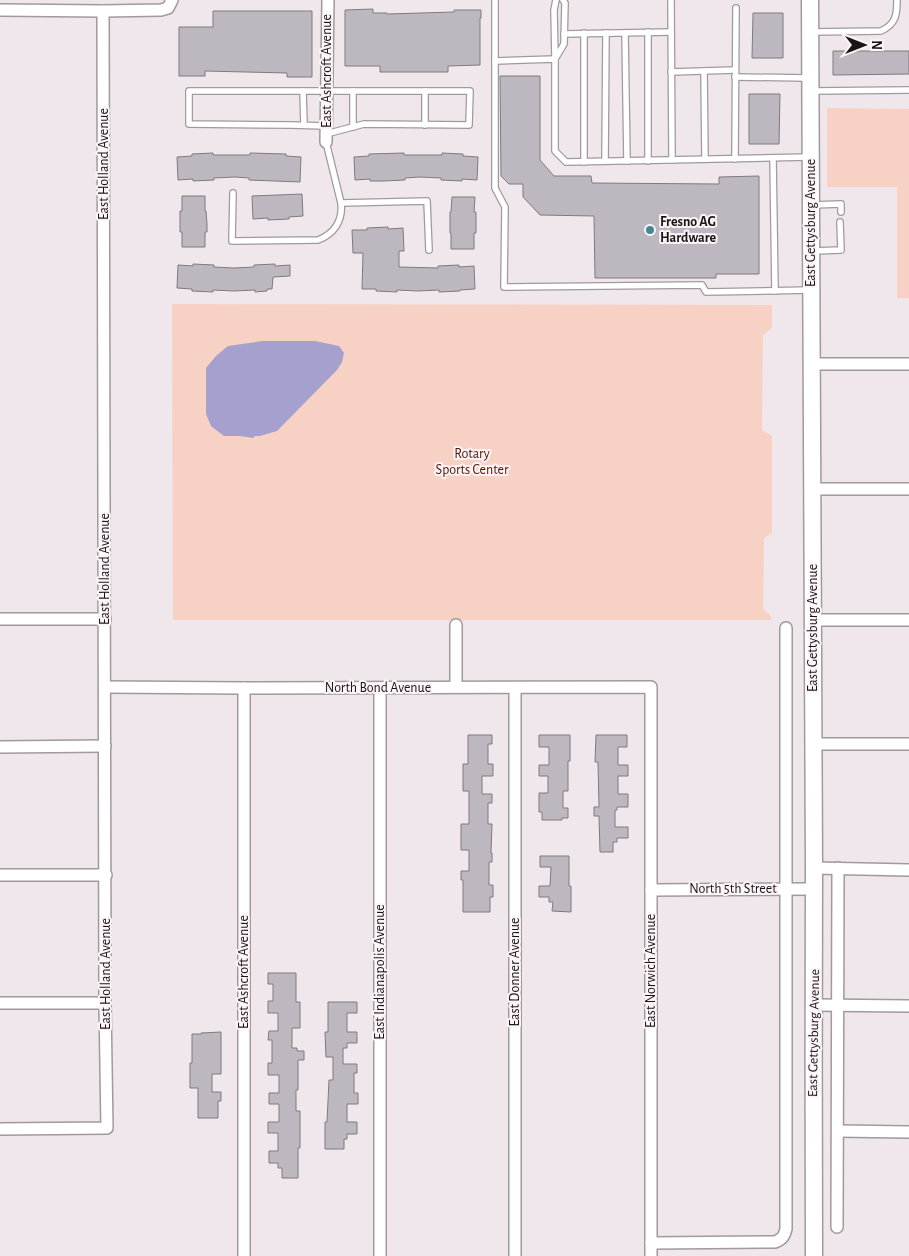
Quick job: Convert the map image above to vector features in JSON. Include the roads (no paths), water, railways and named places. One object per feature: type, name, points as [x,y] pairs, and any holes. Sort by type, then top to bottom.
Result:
[{"type":"street","points":[[0,10],[161,10],[168,8],[172,0]]},
{"type":"street","name":"East Ashcroft Avenue","points":[[326,134],[328,0]]},
{"type":"street","name":"East Gettysburg Avenue","points":[[810,0],[815,1005],[812,1132],[814,1256]]},
{"type":"street","name":"East Holland Avenue","points":[[0,1128],[107,1128],[105,1003],[103,11]]},
{"type":"street","points":[[812,364],[909,364]]},
{"type":"street","points":[[812,489],[909,489]]},
{"type":"street","points":[[0,619],[105,619]]},
{"type":"street","points":[[813,620],[909,620]]},
{"type":"street","points":[[456,625],[456,688]]},
{"type":"street","name":"East Gettysburg Avenue","points":[[651,1243],[774,1242],[785,1236],[786,628]]},
{"type":"street","name":"North Bond Avenue","points":[[105,687],[650,687]]},
{"type":"street","name":"East Norwich Avenue","points":[[650,687],[651,1256]]},
{"type":"street","name":"East Ashcroft Avenue","points":[[244,688],[244,1256]]},
{"type":"street","name":"East Indianapolis Avenue","points":[[380,688],[380,1256]]},
{"type":"street","name":"East Donner Avenue","points":[[515,1256],[516,688]]},
{"type":"street","points":[[813,744],[909,744]]},
{"type":"street","points":[[0,746],[105,746]]},
{"type":"street","points":[[814,868],[909,870]]},
{"type":"street","name":"East Gettysburg Avenue","points":[[838,868],[838,1227]]},
{"type":"street","points":[[0,875],[106,875]]},
{"type":"street","name":"North 5th Street","points":[[651,890],[814,890]]},
{"type":"street","points":[[0,1003],[105,1003]]},
{"type":"street","points":[[815,1005],[909,1006]]},
{"type":"street","points":[[838,1131],[909,1132]]},
{"type":"lane","points":[[495,0],[495,188],[505,207],[504,287],[702,285],[706,292],[811,290]]},
{"type":"lane","points":[[556,0],[554,10],[555,151],[566,162],[810,157]]},
{"type":"lane","points":[[555,60],[564,44],[565,3],[563,0]]},
{"type":"lane","points":[[671,0],[672,160]]},
{"type":"lane","points":[[810,32],[881,31],[888,28],[893,22],[897,13],[897,0]]},
{"type":"lane","points":[[734,159],[736,8]]},
{"type":"lane","points":[[625,32],[627,161]]},
{"type":"lane","points":[[648,32],[648,161]]},
{"type":"lane","points":[[564,34],[671,32]]},
{"type":"lane","points":[[584,33],[584,162]]},
{"type":"lane","points":[[605,161],[606,33]]},
{"type":"lane","points":[[495,61],[555,60]]},
{"type":"lane","points":[[671,72],[704,71],[810,84],[909,90]]},
{"type":"lane","points":[[704,71],[705,159]]},
{"type":"lane","points":[[353,90],[353,127]]},
{"type":"lane","points":[[353,90],[470,90],[469,124],[364,124],[326,134],[304,125],[189,124],[189,91],[353,90]]},
{"type":"lane","points":[[425,90],[425,124]]},
{"type":"lane","points":[[303,91],[304,125]]},
{"type":"lane","points":[[233,193],[232,241],[318,240],[328,236],[338,224],[341,214],[341,203],[326,134]]},
{"type":"lane","points":[[773,158],[775,290]]},
{"type":"lane","points":[[341,203],[427,201],[428,250]]},
{"type":"lane","points":[[810,205],[841,204],[841,212]]},
{"type":"lane","points":[[811,251],[841,250],[840,222]]},
{"type":"place","name":"Fresno AG Hardware","points":[[650,230]]},
{"type":"park label","name":"Rotary Sports Center","points":[[472,462]]}]
